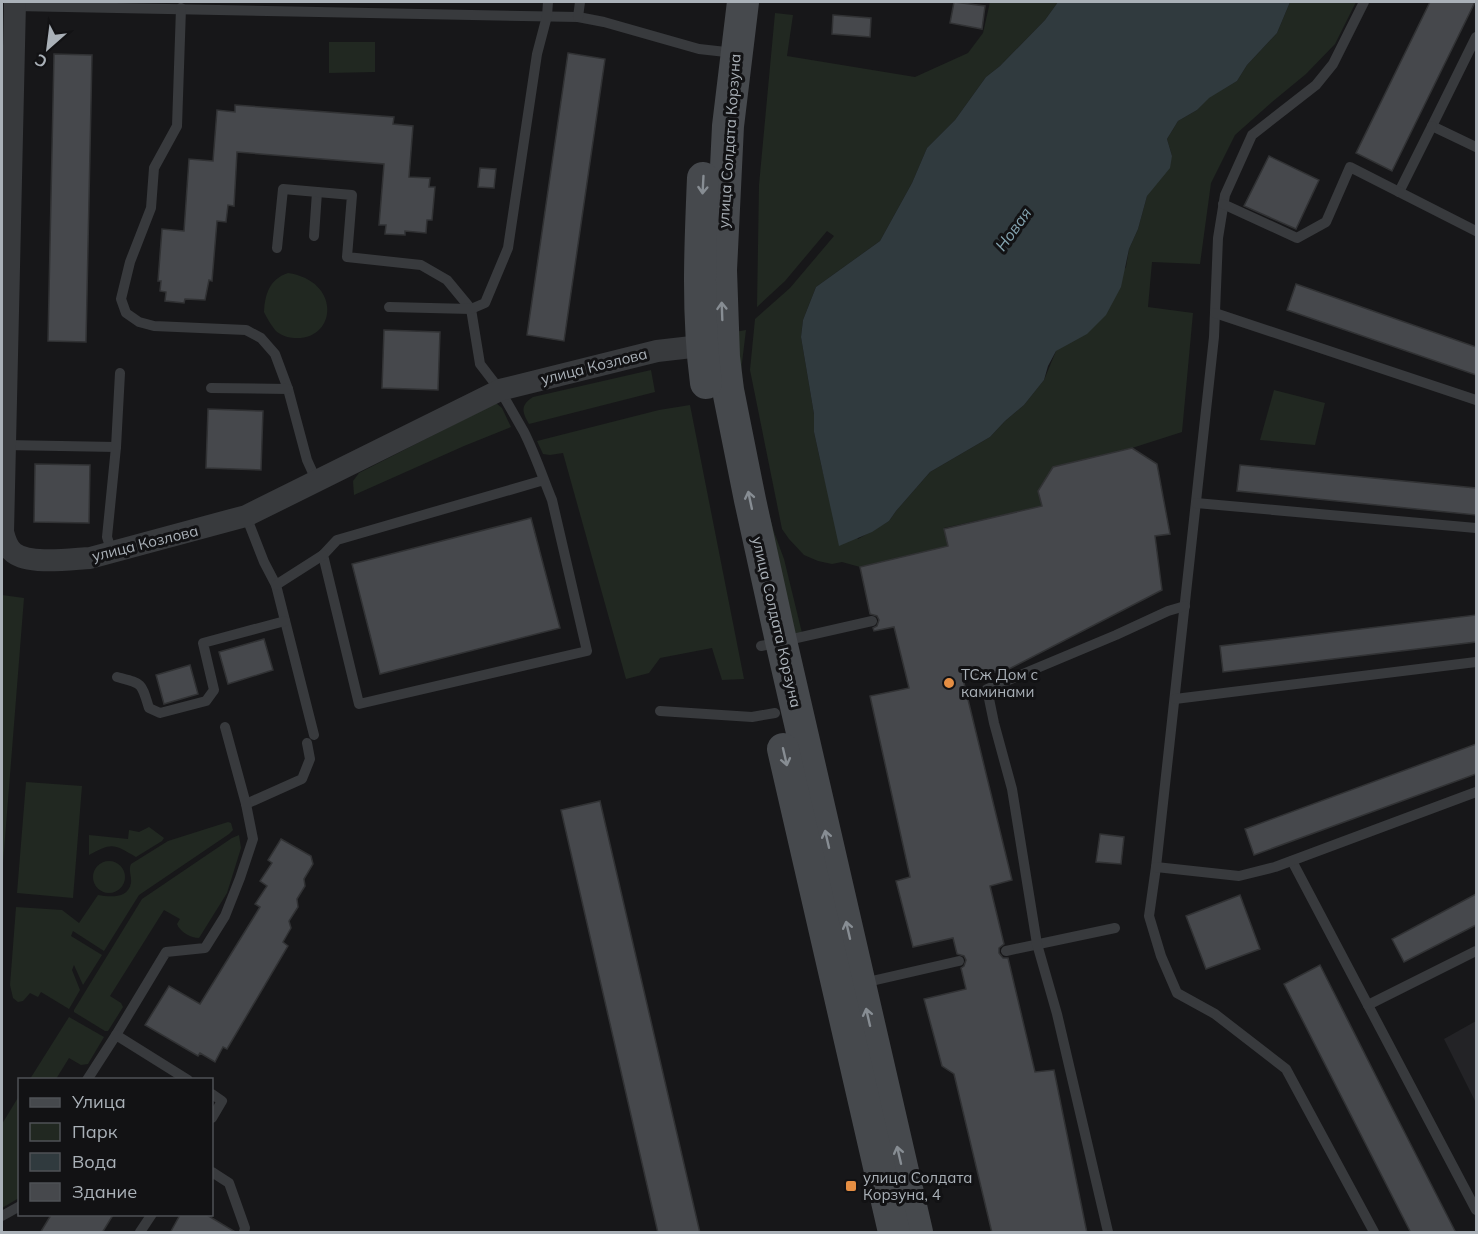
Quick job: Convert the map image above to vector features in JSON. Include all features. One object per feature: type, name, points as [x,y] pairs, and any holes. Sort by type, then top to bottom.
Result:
[{"type":"street","name":"улица Солдата Корзуна","points":[[722,2],[725,52]]},
{"type":"street","name":"улица Солдата Корзуна","points":[[743,2],[725,52],[706,124],[699,270],[712,344],[728,390],[771,644],[849,986],[894,1233]]},
{"type":"street","name":"улица Козлова","points":[[15,4],[3,532],[6,543],[14,553],[24,558],[64,560],[90,558],[246,516],[500,390],[648,352],[712,344]]},
{"type":"street","name":"улица Солдата Корзуна","points":[[771,644],[775,713],[917,1233]]},
{"type":"lane","points":[[389,307],[471,309],[485,303],[508,248],[537,54],[547,16],[548,2]]},
{"type":"lane","points":[[578,17],[580,2]]},
{"type":"lane","points":[[1364,2],[1333,64],[1316,85],[1252,135],[1224,195],[1218,238],[1215,313],[1196,503],[1149,916],[1161,956],[1177,993],[1215,1014],[1286,1069],[1374,1233]]},
{"type":"lane","points":[[15,4],[578,17],[604,22],[699,49],[725,52]]},
{"type":"lane","points":[[182,8],[177,126],[154,168],[151,208],[130,262],[121,299],[126,313],[139,322],[154,326],[246,330],[261,338],[275,354],[288,389],[307,460],[318,482]]},
{"type":"lane","points":[[1400,192],[1476,37]]},
{"type":"lane","points":[[1432,126],[1476,147]]},
{"type":"lane","points":[[1223,204],[1298,238],[1326,222],[1350,168],[1476,231]]},
{"type":"lane","points":[[277,248],[283,189],[352,195],[347,257],[421,265],[447,280],[471,309],[480,364],[500,390],[524,432],[552,501],[587,651],[359,704],[323,555]]},
{"type":"lane","points":[[314,236],[317,192]]},
{"type":"lane","points":[[1215,313],[1476,400]]},
{"type":"lane","points":[[112,553],[107,537],[116,447],[120,374]]},
{"type":"lane","points":[[212,388],[288,389]]},
{"type":"lane","points":[[5,445],[116,447]]},
{"type":"lane","points":[[276,585],[323,555],[337,540],[544,480]]},
{"type":"lane","points":[[1196,503],[1476,528]]},
{"type":"lane","points":[[246,516],[264,562],[276,585],[310,739],[310,759],[302,779],[246,804]]},
{"type":"lane","points":[[1108,1233],[1057,1014],[1037,944],[1012,789],[987,688],[1168,611],[1185,606]]},
{"type":"lane","points":[[117,677],[139,682],[149,708],[160,713],[206,701],[214,690],[203,643],[285,621]]},
{"type":"lane","points":[[771,644],[872,621]]},
{"type":"lane","points":[[1175,699],[1476,662]]},
{"type":"lane","points":[[660,711],[752,717],[775,713]]},
{"type":"lane","points":[[88,1078],[166,952],[205,948],[223,918],[240,878],[253,838],[225,727]]},
{"type":"lane","points":[[1156,867],[1239,876],[1292,861],[1476,792]]},
{"type":"lane","points":[[1292,861],[1476,1210]]},
{"type":"lane","points":[[1006,951],[1115,928]]},
{"type":"lane","points":[[1368,1005],[1476,951]]},
{"type":"lane","points":[[849,986],[959,961]]},
{"type":"lane","points":[[116,1035],[185,1078]]},
{"type":"lane","points":[[213,1095],[222,1101],[213,1116]]},
{"type":"lane","points":[[213,1173],[229,1183],[245,1228],[244,1233]]},
{"type":"lane","points":[[2,1216],[18,1207]]},
{"type":"lane","points":[[140,1233],[151,1216]]},
{"type":"shaded area","points":[[1476,1021],[1476,1103],[1444,1039]]},
{"type":"green space","points":[[990,2],[1058,2],[1045,20],[1000,66],[986,77],[955,120],[927,148],[912,183],[880,241],[816,287],[803,320],[801,337],[814,414],[814,432],[826,484],[858,539],[889,521],[930,472],[990,437],[1024,405],[1044,380],[1056,351],[1126,267],[1129,249],[1138,229],[1147,196],[1172,156],[1167,139],[1178,121],[1197,110],[1208,98],[1237,81],[1247,65],[1277,33],[1290,2],[1356,2],[1335,44],[1306,74],[1235,135],[1211,183],[1200,264],[1152,262],[1148,307],[1193,313],[1182,432],[1132,448],[1053,467],[1038,491],[1042,506],[944,528],[948,546],[860,567],[842,562],[832,564],[818,561],[804,555],[782,529],[750,370],[755,319],[790,288],[834,236],[827,231],[785,281],[757,307],[759,185],[775,13],[793,15],[787,56],[915,77],[968,53],[983,33]]},
{"type":"green space","points":[[329,42],[375,42],[375,72],[329,73]]},
{"type":"green space","points":[[288,273],[306,278],[318,287],[325,298],[327,310],[325,321],[319,330],[308,336],[292,338],[277,332],[264,312],[266,299],[273,283]]},
{"type":"green space","points":[[746,330],[741,371],[757,468],[729,333]]},
{"type":"green space","points":[[651,370],[655,392],[529,424],[525,416],[524,406],[533,397]]},
{"type":"green space","points":[[1274,390],[1325,403],[1315,445],[1260,440]]},
{"type":"green space","points":[[496,403],[502,408],[511,427],[354,495],[353,481],[359,473]]},
{"type":"green space","points":[[690,405],[744,679],[722,680],[712,648],[660,658],[649,673],[626,679],[563,453],[543,454],[537,441],[659,410]]},
{"type":"green space","points":[[759,476],[784,559],[802,633],[792,635]]},
{"type":"green space","points":[[2,595],[24,598],[2,876]]},
{"type":"green space","points":[[26,782],[82,786],[73,898],[17,893]]},
{"type":"green space","points":[[231,823],[233,830],[229,834],[139,895],[104,951],[73,931],[71,936],[102,955],[83,985],[74,965],[72,970],[80,990],[69,1009],[41,992],[38,997],[30,993],[23,1001],[18,1002],[13,998],[10,985],[16,907],[62,910],[79,923],[98,895],[118,896],[126,892],[131,883],[131,864],[168,841]]},
{"type":"green space","points":[[149,827],[164,838],[136,857],[113,846],[89,855],[89,835],[128,839],[129,830],[139,832]]},
{"type":"green space","points":[[239,835],[241,848],[227,893],[199,938],[183,932],[177,924],[180,919],[164,910],[110,996],[123,1007],[108,1031],[74,1012],[142,899]]},
{"type":"green space","points":[[109,861],[120,866],[125,877],[120,888],[109,893],[98,888],[93,877],[98,866]]},
{"type":"green space","points":[[69,1017],[104,1037],[88,1064],[81,1065],[69,1058],[57,1078],[31,1078]]},
{"type":"green space","points":[[18,1098],[18,1199],[2,1208],[2,1124]]},
{"type":"water","name":"Новая","points":[[1058,2],[1290,2],[1277,33],[1247,65],[1237,81],[1178,121],[1167,139],[1172,156],[1170,168],[1147,196],[1138,229],[1129,249],[1121,287],[1106,315],[1087,334],[1056,351],[1044,380],[1024,405],[990,437],[930,472],[889,521],[872,532],[839,546],[814,432],[814,414],[801,337],[803,320],[816,287],[880,241],[912,183],[927,148],[955,120],[986,77],[1000,66],[1045,20]]},
{"type":"building","points":[[954,2],[985,6],[982,29],[950,23]]},
{"type":"building","points":[[1430,2],[1475,2],[1392,171],[1356,153]]},
{"type":"building","points":[[833,15],[871,18],[870,37],[832,34]]},
{"type":"building","points":[[568,53],[605,59],[564,341],[527,335]]},
{"type":"building","points":[[54,54],[92,55],[86,342],[48,341]]},
{"type":"building","points":[[235,105],[394,117],[393,124],[413,126],[409,177],[430,178],[429,187],[435,187],[432,220],[427,220],[426,233],[405,231],[405,235],[385,234],[386,225],[379,225],[384,164],[237,152],[234,206],[228,205],[226,222],[217,221],[212,281],[209,280],[205,300],[185,299],[184,303],[165,301],[166,292],[160,291],[161,281],[158,281],[162,229],[184,231],[189,159],[213,161],[217,110],[235,112]]},
{"type":"building","points":[[1269,156],[1319,180],[1296,229],[1244,206]]},
{"type":"building","points":[[480,168],[496,169],[494,188],[478,187]]},
{"type":"building","points":[[1296,284],[1476,347],[1476,375],[1287,310]]},
{"type":"building","points":[[384,330],[440,332],[438,390],[382,388]]},
{"type":"building","points":[[208,409],[263,411],[261,470],[206,468]]},
{"type":"building","points":[[1132,448],[1157,464],[1170,534],[1155,536],[1162,590],[1009,669],[963,679],[1012,880],[990,886],[1004,944],[999,948],[999,953],[1003,958],[1008,958],[1035,1072],[1054,1070],[1087,1233],[992,1233],[954,1074],[942,1066],[924,999],[966,989],[961,968],[966,960],[964,956],[957,954],[953,938],[913,947],[896,881],[910,877],[870,696],[909,688],[894,627],[874,631],[873,628],[877,626],[879,620],[877,616],[870,614],[860,567],[948,546],[944,529],[1042,506],[1038,491],[1053,467]]},
{"type":"building","points":[[35,464],[90,465],[89,523],[34,522]]},
{"type":"building","points":[[1240,465],[1476,488],[1476,515],[1237,491]]},
{"type":"building","points":[[531,518],[560,628],[380,674],[352,564]]},
{"type":"building","points":[[1476,615],[1476,642],[1223,672],[1220,646]]},
{"type":"building","points":[[264,639],[273,670],[228,684],[219,652]]},
{"type":"building","points":[[190,665],[198,694],[164,704],[156,675]]},
{"type":"building","points":[[1476,744],[1476,774],[1254,855],[1245,829]]},
{"type":"building","points":[[600,801],[700,1233],[658,1233],[561,810]]},
{"type":"building","points":[[1100,834],[1124,837],[1121,864],[1096,862]]},
{"type":"building","points":[[281,839],[311,856],[313,864],[304,879],[305,886],[297,899],[298,907],[289,921],[291,928],[283,942],[288,946],[227,1049],[223,1047],[215,1062],[200,1053],[198,1056],[145,1025],[169,986],[200,1004],[260,907],[255,904],[267,886],[260,881],[272,863],[268,860]]},
{"type":"building","points":[[1476,894],[1476,925],[1404,962],[1392,939]]},
{"type":"building","points":[[1240,895],[1260,949],[1206,969],[1186,916]]},
{"type":"building","points":[[1320,965],[1456,1233],[1411,1233],[1284,984]]},
{"type":"building","points":[[50,1216],[112,1216],[102,1233],[40,1233]]},
{"type":"building","points":[[179,1216],[209,1216],[237,1233],[170,1233]]},
{"type":"place","name":"ТСж Дом с каминами","points":[[949,683]]},
{"type":"place","name":"улица Солдата Корзуна, 4","points":[[851,1186]]}]
